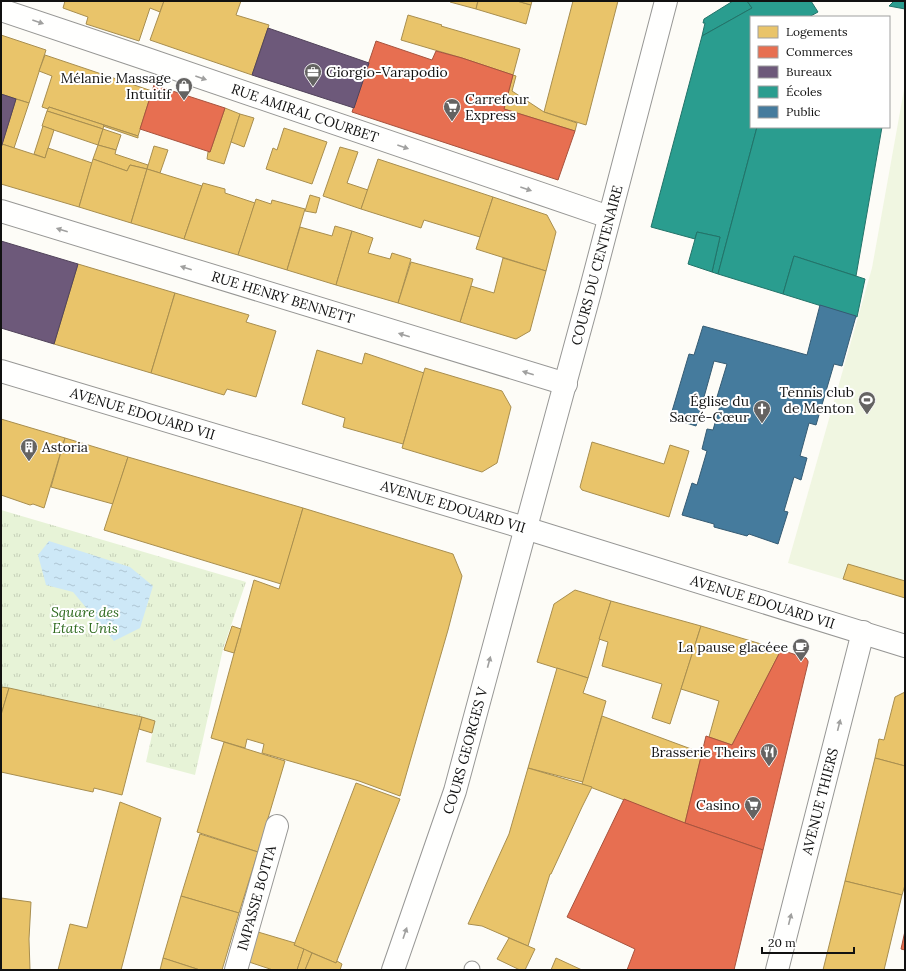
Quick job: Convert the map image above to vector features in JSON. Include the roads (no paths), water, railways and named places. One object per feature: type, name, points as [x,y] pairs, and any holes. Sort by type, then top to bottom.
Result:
[{"type":"street","name":"COURS DU CENTENAIRE","points":[[525,528],[566,384],[666,1]]},
{"type":"street","name":"RUE AMIRAL COURBET","points":[[1,10],[609,217]]},
{"type":"street","name":"RUE HENRY BENNETT","points":[[1,211],[566,384]]},
{"type":"street","name":"AVENUE EDOUARD VII","points":[[1,371],[525,528],[905,646]]},
{"type":"street","name":"COURS GEORGES V","points":[[393,970],[455,791],[525,528]]},
{"type":"street","name":"AVENUE THIERS","points":[[777,970],[863,632]]},
{"type":"street","name":"IMPASSE BOTTA","points":[[236,970],[277,826]]},
{"type":"water","points":[[49,541],[130,567],[153,586],[140,628],[114,641],[73,592],[46,585],[38,555]]},
{"type":"place","name":"Giorgio-Varapodio","points":[[313,87]]},
{"type":"place","name":"Mélanie Massage Intuitif","points":[[184,101]]},
{"type":"place","name":"Carrefour Express","points":[[452,122]]},
{"type":"place","name":"Tennis club de Menton","points":[[867,415]]},
{"type":"place","name":"Église du Sacré-Cœur","points":[[762,424]]},
{"type":"place","name":"Astoria","points":[[29,462]]},
{"type":"place","name":"La pause glacéee","points":[[801,662]]},
{"type":"place","name":"Brasserie Theirs","points":[[769,767]]},
{"type":"place","name":"Casino","points":[[753,820]]},
{"type":"park label","name":"Square des Etats Unis","points":[[85,620]]}]
